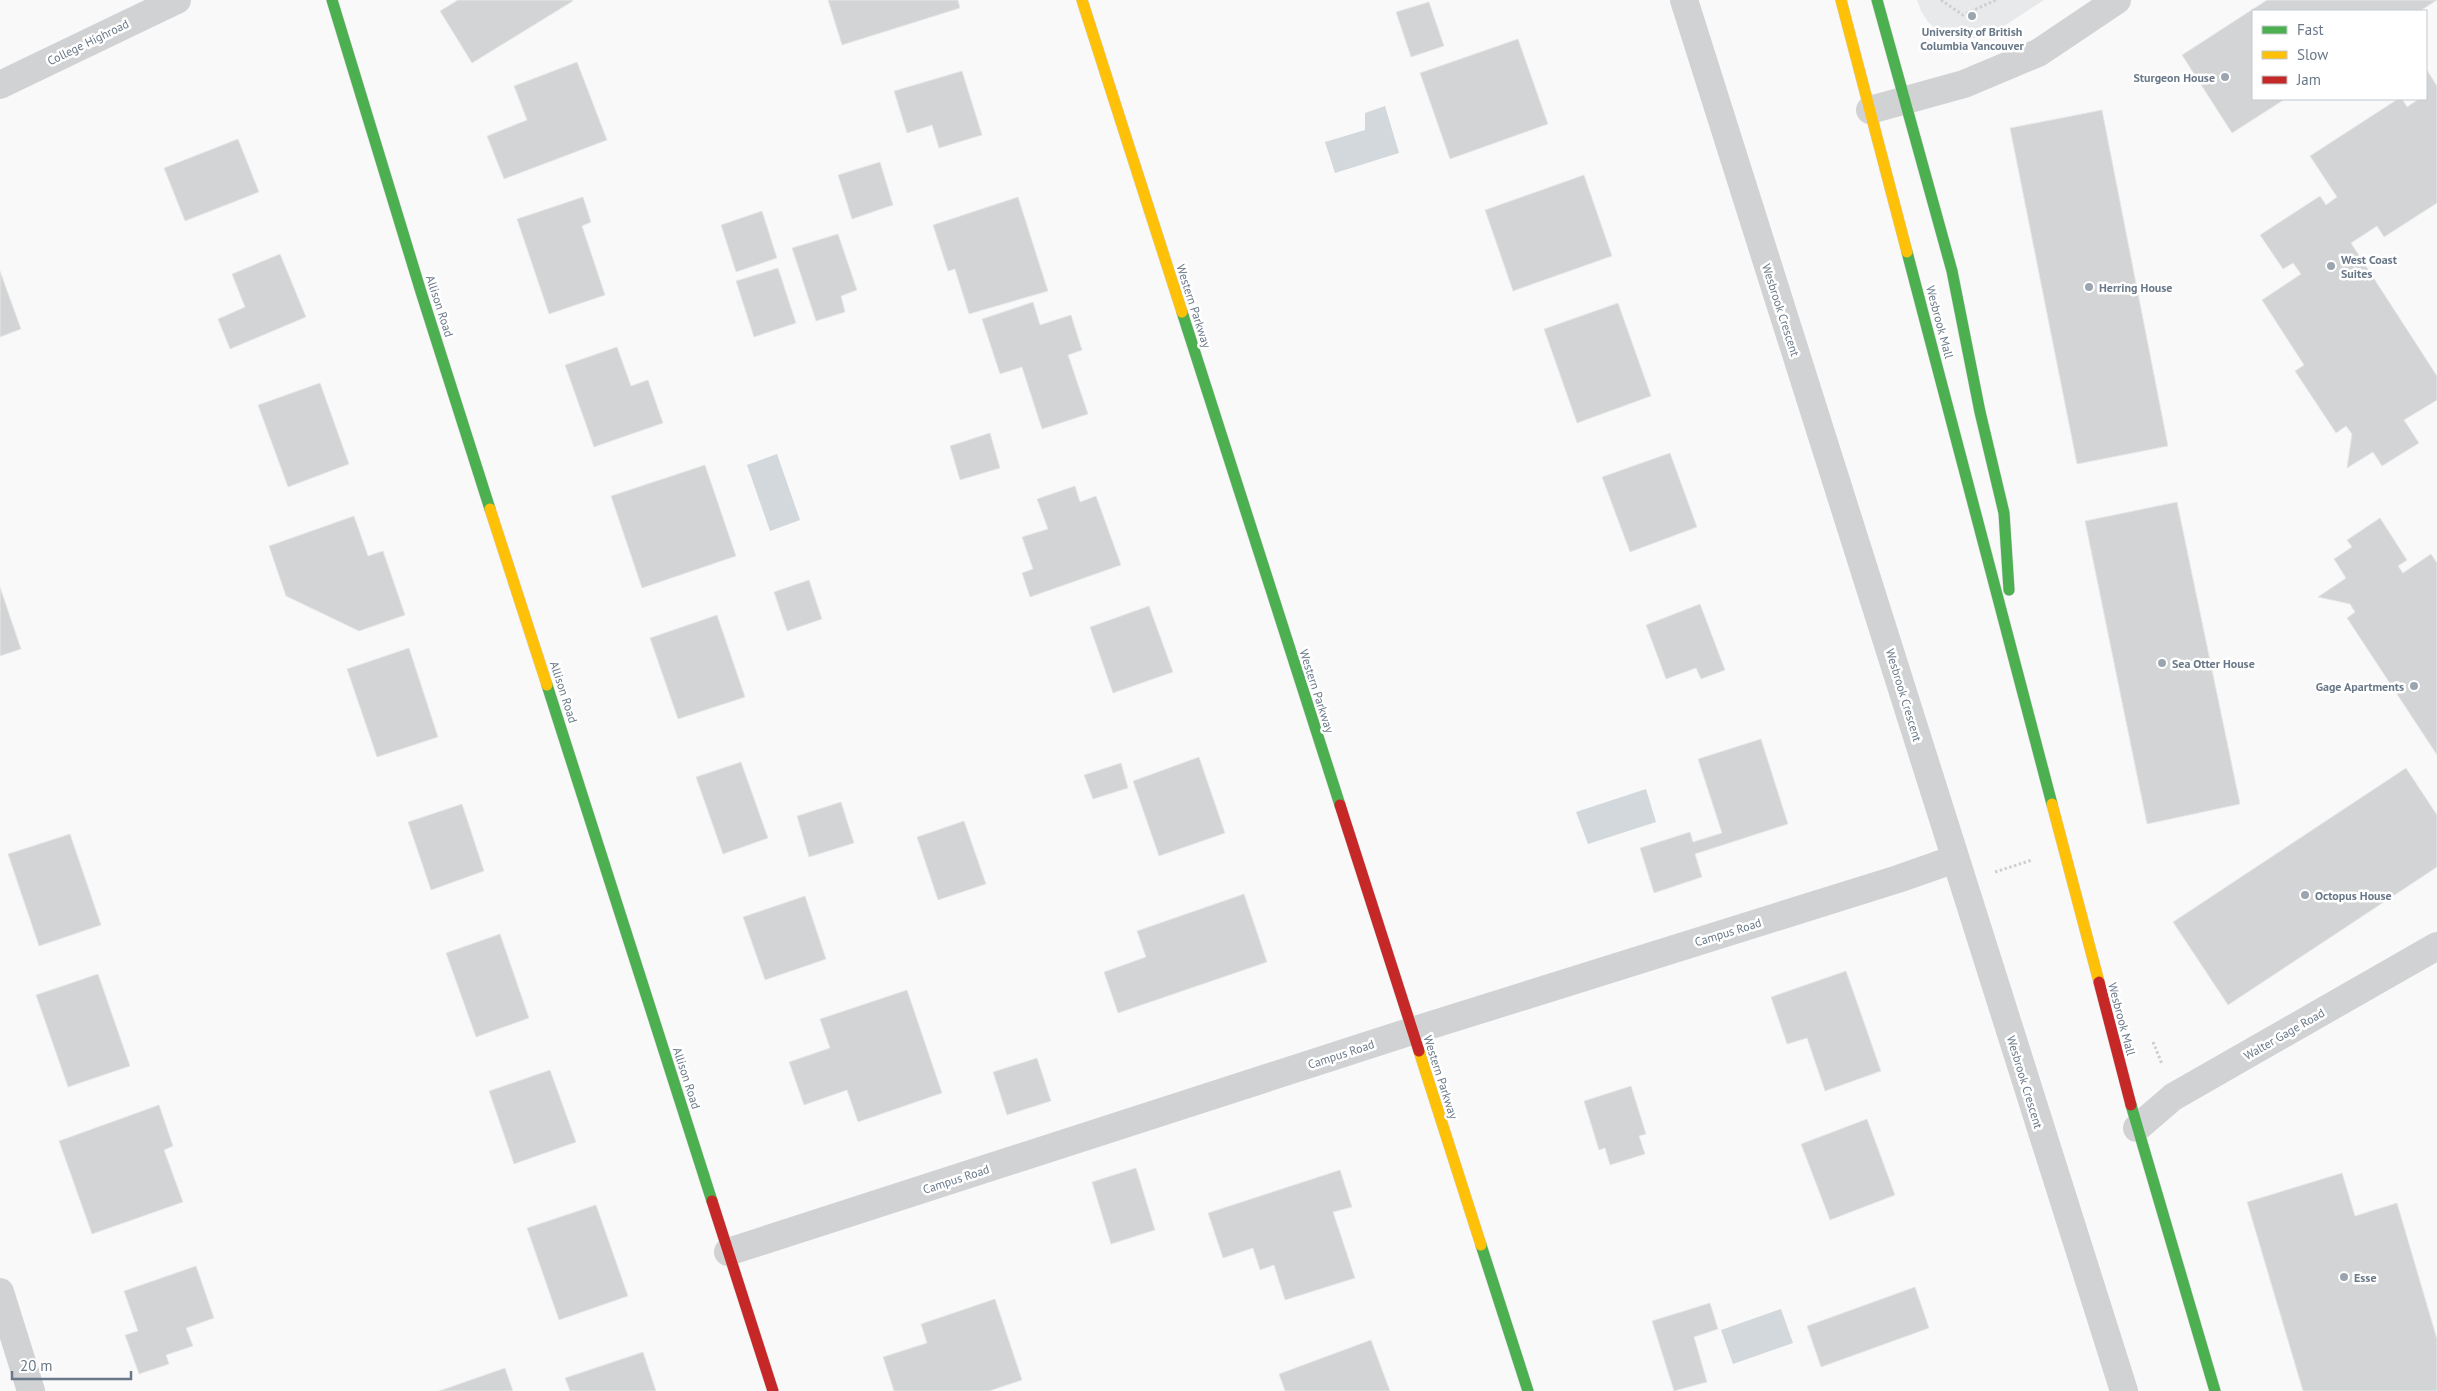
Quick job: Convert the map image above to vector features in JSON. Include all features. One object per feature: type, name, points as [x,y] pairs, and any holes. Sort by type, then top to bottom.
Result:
[{"type":"street","name":"College Highroad","points":[[0,84],[177,0]]},
{"type":"street","name":"Allison Road","points":[[332,0],[421,292],[773,1391]]},
{"type":"street","name":"Western Parkway","points":[[1082,0],[1528,1391]]},
{"type":"street","name":"Wesbrook Crescent","points":[[1684,0],[2124,1391]]},
{"type":"street","name":"Wesbrook Mall","points":[[1841,0],[2137,1128],[2215,1391]]},
{"type":"street","name":"Wesbrook Mall","points":[[1877,0],[1952,271],[1980,412],[2004,512],[2013,651]]},
{"type":"street","points":[[1870,110],[1964,84],[2038,53],[2117,0]]},
{"type":"street","name":"Campus Road","points":[[728,1252],[1412,1031],[1898,880],[1955,859]]},
{"type":"street","name":"Walter Gage Road","points":[[2137,1128],[2173,1097],[2437,946]]},
{"type":"street","points":[[0,1292],[31,1391]]},
{"type":"path","points":[[1940,0],[1963,14],[1996,0]]},
{"type":"path","points":[[1990,874],[2037,859]]},
{"type":"shaded area","name":"University of British Columbia Vancouver","points":[[1917,0],[2044,0],[1995,32],[1968,39],[1952,38],[1940,32],[1928,22]]},
{"type":"shaded area","points":[[1385,106],[1399,153],[1335,173],[1325,142],[1365,130],[1365,113]]},
{"type":"shaded area","points":[[777,454],[800,520],[770,531],[747,465]]},
{"type":"shaded area","points":[[1646,789],[1656,822],[1588,844],[1576,812]]},
{"type":"shaded area","points":[[1781,1309],[1793,1343],[1733,1364],[1721,1330]]},
{"type":"building","points":[[458,0],[573,1],[472,63],[440,11]]},
{"type":"building","points":[[828,0],[958,0],[960,8],[842,45]]},
{"type":"building","name":"Sturgeon House","points":[[2267,0],[2437,0],[2422,10],[2252,10],[2252,100],[2283,100],[2232,133],[2182,55]]},
{"type":"building","points":[[1429,2],[1444,46],[1411,57],[1396,12]]},
{"type":"building","points":[[1518,39],[1548,124],[1450,159],[1420,73]]},
{"type":"building","points":[[577,62],[607,140],[504,179],[487,136],[527,120],[514,86]]},
{"type":"building","name":"West Coast Suites","points":[[2427,70],[2437,86],[2437,203],[2384,237],[2377,226],[2351,243],[2437,376],[2437,400],[2404,420],[2419,443],[2382,466],[2373,452],[2347,468],[2352,434],[2346,426],[2336,433],[2295,371],[2304,365],[2262,300],[2301,274],[2293,263],[2283,269],[2260,235],[2320,196],[2326,205],[2337,197],[2310,156],[2396,100],[2403,100],[2407,107],[2418,100],[2427,100]]},
{"type":"building","points":[[962,71],[982,135],[939,148],[932,125],[907,133],[894,91]]},
{"type":"building","name":"Herring House","points":[[2102,110],[2168,446],[2077,464],[2010,128]]},
{"type":"building","points":[[238,139],[259,192],[185,221],[164,168]]},
{"type":"building","points":[[880,162],[893,205],[852,219],[838,175]]},
{"type":"building","points":[[1584,175],[1612,256],[1513,291],[1485,210]]},
{"type":"building","points":[[583,197],[591,222],[582,226],[605,295],[549,314],[517,219]]},
{"type":"building","points":[[1018,197],[1048,291],[969,314],[955,269],[948,271],[933,225]]},
{"type":"building","points":[[762,211],[777,258],[736,272],[721,225]]},
{"type":"building","points":[[838,234],[857,290],[841,296],[845,312],[816,321],[792,248]]},
{"type":"building","points":[[280,254],[306,317],[230,349],[218,319],[245,307],[232,274]]},
{"type":"building","points":[[778,268],[796,323],[754,337],[736,281]]},
{"type":"building","points":[[0,271],[21,329],[0,337]]},
{"type":"building","points":[[1033,302],[1040,325],[1071,315],[1082,350],[1068,355],[1088,414],[1042,429],[1022,367],[1000,374],[982,319]]},
{"type":"building","points":[[1618,303],[1651,396],[1577,423],[1544,329]]},
{"type":"building","points":[[617,347],[631,386],[648,380],[663,423],[594,447],[565,365]]},
{"type":"building","points":[[320,383],[349,464],[288,487],[258,405]]},
{"type":"building","points":[[990,433],[1000,468],[960,480],[950,446]]},
{"type":"building","points":[[1670,453],[1697,527],[1630,552],[1602,477]]},
{"type":"building","points":[[705,465],[736,556],[642,588],[611,496]]},
{"type":"building","points":[[1075,486],[1080,502],[1096,496],[1121,565],[1030,597],[1022,573],[1033,569],[1022,537],[1048,529],[1037,499]]},
{"type":"building","name":"Sea Otter House","points":[[2177,502],[2240,804],[2147,824],[2085,521]]},
{"type":"building","points":[[354,516],[368,556],[383,551],[405,615],[359,631],[286,596],[269,546]]},
{"type":"building","name":"Gage Apartments","points":[[2380,518],[2407,560],[2398,566],[2403,573],[2431,554],[2437,563],[2437,755],[2347,618],[2355,612],[2350,604],[2318,597],[2346,578],[2334,559],[2352,547],[2347,540]]},
{"type":"building","points":[[809,580],[822,619],[787,631],[774,592]]},
{"type":"building","points":[[0,587],[21,649],[0,656]]},
{"type":"building","points":[[1700,604],[1725,670],[1701,679],[1696,668],[1666,679],[1646,625]]},
{"type":"building","points":[[1149,606],[1173,672],[1113,693],[1090,627]]},
{"type":"building","points":[[717,615],[745,697],[678,719],[650,638]]},
{"type":"building","points":[[409,648],[438,737],[377,757],[347,669]]},
{"type":"building","points":[[1761,739],[1788,824],[1695,854],[1702,877],[1654,893],[1640,848],[1690,832],[1693,842],[1722,833],[1698,759]]},
{"type":"building","points":[[1199,757],[1225,833],[1159,856],[1133,781]]},
{"type":"building","points":[[741,762],[768,838],[723,854],[696,777]]},
{"type":"building","points":[[1121,763],[1128,788],[1093,799],[1084,775]]},
{"type":"building","name":"Octopus House","points":[[2406,768],[2437,815],[2437,867],[2228,1005],[2173,922]]},
{"type":"building","points":[[841,802],[854,843],[809,857],[797,816]]},
{"type":"building","points":[[462,804],[484,871],[431,890],[408,822]]},
{"type":"building","points":[[964,821],[986,884],[938,900],[917,837]]},
{"type":"building","points":[[70,834],[101,925],[39,946],[8,854]]},
{"type":"building","points":[[1244,894],[1267,962],[1118,1013],[1104,972],[1146,957],[1137,931]]},
{"type":"building","points":[[805,896],[826,959],[765,980],[743,917]]},
{"type":"building","points":[[500,934],[529,1018],[476,1037],[446,953]]},
{"type":"building","points":[[1846,971],[1881,1071],[1825,1091],[1807,1038],[1787,1044],[1771,997]]},
{"type":"building","points":[[98,974],[130,1066],[68,1087],[36,995]]},
{"type":"building","points":[[907,990],[942,1093],[858,1122],[847,1090],[804,1105],[789,1062],[830,1048],[820,1019]]},
{"type":"building","points":[[1037,1058],[1051,1101],[1007,1115],[993,1072]]},
{"type":"building","points":[[550,1070],[576,1142],[514,1164],[489,1091]]},
{"type":"building","points":[[1631,1086],[1646,1134],[1639,1136],[1645,1154],[1610,1165],[1605,1148],[1599,1150],[1584,1101]]},
{"type":"building","points":[[159,1105],[173,1146],[164,1150],[183,1202],[92,1234],[59,1141]]},
{"type":"building","points":[[1867,1119],[1895,1195],[1830,1220],[1801,1144]]},
{"type":"building","points":[[1136,1168],[1155,1230],[1111,1244],[1092,1182]]},
{"type":"building","points":[[1340,1170],[1352,1207],[1333,1212],[1355,1278],[1285,1300],[1274,1265],[1260,1270],[1253,1248],[1223,1258],[1208,1213]]},
{"type":"building","name":"Esse","points":[[2342,1173],[2355,1216],[2397,1203],[2437,1339],[2437,1391],[2303,1391],[2247,1202]]},
{"type":"building","points":[[596,1205],[628,1296],[559,1320],[527,1228]]},
{"type":"building","points":[[196,1266],[214,1318],[186,1328],[193,1346],[166,1355],[169,1364],[139,1374],[125,1335],[138,1331],[124,1291]]},
{"type":"building","points":[[1915,1287],[1929,1328],[1821,1367],[1807,1326]]},
{"type":"building","points":[[995,1299],[1022,1380],[989,1391],[894,1391],[883,1357],[927,1343],[921,1324]]},
{"type":"building","points":[[1710,1303],[1718,1329],[1694,1337],[1707,1382],[1674,1391],[1652,1321]]},
{"type":"building","points":[[1371,1340],[1390,1391],[1285,1391],[1279,1374]]},
{"type":"building","points":[[643,1352],[656,1391],[570,1391],[565,1378]]},
{"type":"building","points":[[505,1368],[513,1391],[439,1391]]},
{"type":"traffic: fast","points":[[332,0],[421,292],[490,509]]},
{"type":"traffic: fast","points":[[1877,0],[1952,271],[1980,412],[2004,513],[2009,590]]},
{"type":"traffic: fast","points":[[1907,252],[2052,804]]},
{"type":"traffic: fast","points":[[1182,312],[1340,805]]},
{"type":"traffic: fast","points":[[547,685],[712,1201]]},
{"type":"traffic: fast","points":[[2131,1105],[2215,1391]]},
{"type":"traffic: fast","points":[[1481,1245],[1528,1391]]},
{"type":"traffic: slow","points":[[1082,0],[1182,312]]},
{"type":"traffic: slow","points":[[1841,0],[1907,252]]},
{"type":"traffic: slow","points":[[490,509],[547,685]]},
{"type":"traffic: slow","points":[[2052,804],[2099,982]]},
{"type":"traffic: slow","points":[[1419,1051],[1481,1245]]},
{"type":"traffic: jam","points":[[1340,805],[1419,1051]]},
{"type":"traffic: jam","points":[[2099,982],[2131,1105]]},
{"type":"traffic: jam","points":[[712,1201],[773,1391]]},
{"type":"place","name":"University of British Columbia Vancouver","points":[[1972,16]]},
{"type":"place","name":"Sturgeon House","points":[[2225,77]]},
{"type":"place","name":"West Coast Suites","points":[[2331,266]]},
{"type":"place","name":"Herring House","points":[[2089,287]]},
{"type":"place","name":"Sea Otter House","points":[[2162,663]]},
{"type":"place","name":"Gage Apartments","points":[[2414,686]]},
{"type":"place","name":"Octopus House","points":[[2305,895]]},
{"type":"place","name":"Esse","points":[[2344,1277]]}]
